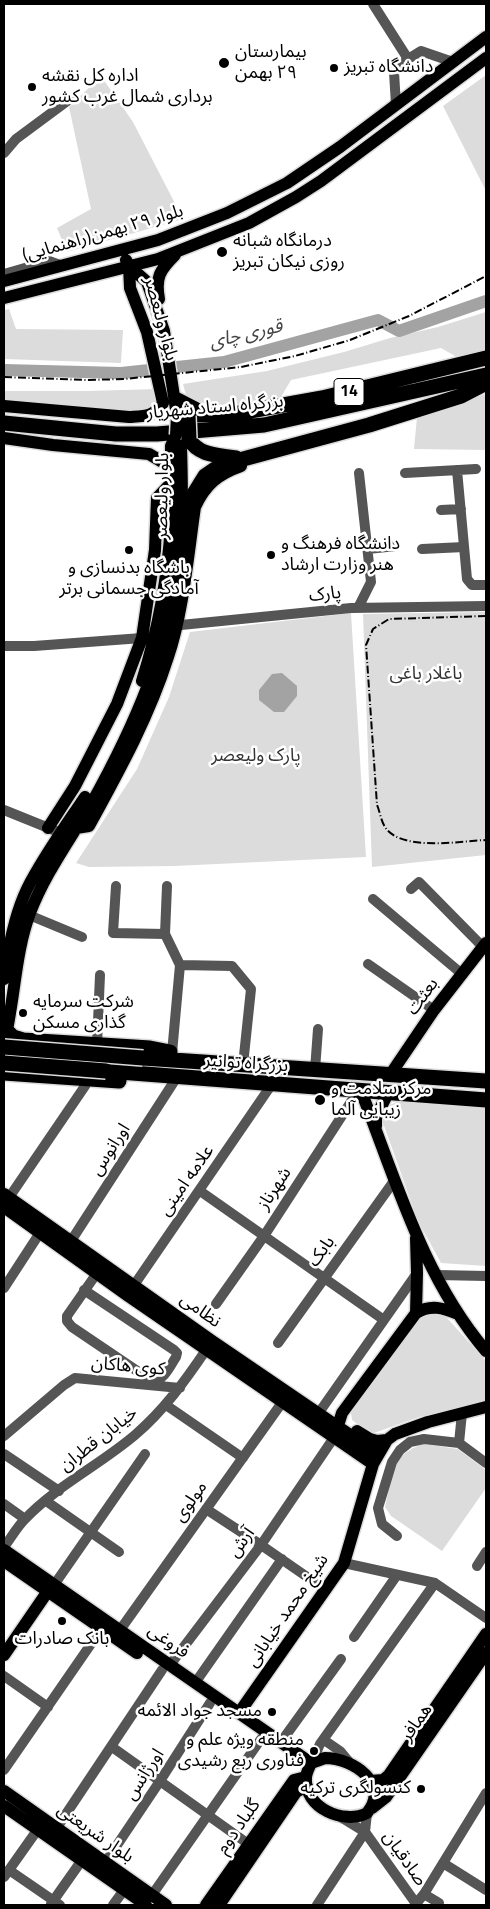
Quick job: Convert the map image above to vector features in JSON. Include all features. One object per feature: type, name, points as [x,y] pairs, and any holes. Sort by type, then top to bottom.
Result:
[{"type":"highway","name":"بزرگراه استاد شهریار","points":[[183,416],[239,413],[322,398],[486,358]]},
{"type":"highway","name":"بزرگراه استاد شهریار","points":[[4,423],[116,434],[156,434],[264,425],[486,376]]},
{"type":"highway","points":[[182,513],[205,476],[221,465],[461,396],[486,383]]},
{"type":"highway","points":[[183,416],[183,437],[193,446],[202,452],[240,459]]},
{"type":"highway","points":[[5,1041],[13,1037],[23,1040],[150,1048],[172,1052],[198,1061]]},
{"type":"highway","points":[[23,1040],[16,1047],[11,1073],[122,1081],[174,1077]]},
{"type":"highway","name":"بزرگراه توانیر","points":[[5,1041],[143,1058],[486,1081]]},
{"type":"highway","name":"بزرگراه توانیر","points":[[4,1063],[486,1100]]},
{"type":"main road","name":"بلوار ٢٩ بهمن(راهنمایی)","points":[[4,281],[158,240],[227,213],[287,183],[340,147],[486,37]]},
{"type":"main road","name":"بلوار ٢٩ بهمن(راهنمایی)","points":[[4,298],[158,259],[249,223],[296,197],[350,161],[486,58]]},
{"type":"main road","points":[[340,147],[350,161]]},
{"type":"main road","points":[[123,250],[129,266]]},
{"type":"main road","points":[[165,336],[156,285],[162,270],[178,252]]},
{"type":"main road","name":"بلوار ولىعصر","points":[[129,266],[147,282],[165,336],[175,397],[183,416]]},
{"type":"main road","name":"بلوار ولىعصر","points":[[4,406],[129,417],[148,416],[158,411],[163,403],[150,342],[130,288],[129,266]]},
{"type":"main road","points":[[175,397],[210,415]]},
{"type":"main road","points":[[149,454],[183,437]]},
{"type":"main road","name":"بلوار ولیعصر","points":[[4,979],[15,926],[26,890],[61,833],[92,788],[134,704],[155,631],[168,564],[171,521],[171,446],[183,437]]},
{"type":"main road","name":"بلوار ولیعصر","points":[[5,1041],[18,961],[30,914],[39,890],[55,860],[98,791],[140,707],[172,626],[182,513],[181,445],[183,437]]},
{"type":"main road","points":[[4,438],[53,445],[149,454],[171,466]]},
{"type":"main road","points":[[172,626],[195,507],[208,485],[216,477],[245,464],[258,454]]},
{"type":"main road","points":[[48,828],[75,786],[117,704],[142,638],[155,550],[157,498],[171,483]]},
{"type":"main road","name":"بعثت","points":[[390,1075],[434,1010],[484,944]]},
{"type":"main road","points":[[360,1091],[415,1233],[458,1314],[486,1351]]},
{"type":"main road","points":[[376,1129],[376,1117],[388,1093]]},
{"type":"main road","name":"نظامی","points":[[5,1201],[73,1247],[209,1346],[375,1459]]},
{"type":"main road","points":[[415,1233],[416,1313]]},
{"type":"main road","name":"نظامی","points":[[73,1247],[97,1273],[131,1290]]},
{"type":"main road","points":[[336,1431],[342,1413],[416,1313],[433,1307],[458,1314]]},
{"type":"main road","name":"نظامی","points":[[285,1397],[318,1414],[336,1431]]},
{"type":"main road","points":[[342,1413],[345,1422],[370,1439],[377,1441],[387,1440],[395,1434],[428,1422],[486,1407]]},
{"type":"main road","name":"شیخ محمد خیابانی","points":[[239,1713],[344,1563],[375,1459],[387,1440]]},
{"type":"main road","name":"فروغى","points":[[4,1548],[102,1628],[166,1668],[195,1683],[281,1742],[310,1772]]},
{"type":"main road","name":"فروغى","points":[[4,1560],[120,1630],[210,1703],[310,1772]]},
{"type":"main road","points":[[4,1655],[51,1588]]},
{"type":"main road","name":"همافر","points":[[369,1811],[386,1797],[486,1634]]},
{"type":"main road","name":"همافر","points":[[370,1781],[383,1780],[389,1775],[422,1737],[486,1653]]},
{"type":"main road","points":[[325,1758],[334,1758],[349,1762],[361,1769],[370,1781],[374,1789],[375,1799],[369,1811],[355,1818],[339,1816],[320,1806],[315,1801],[310,1772],[325,1758]]},
{"type":"main road","name":"گلباد دوم","points":[[206,1905],[223,1889],[253,1847],[294,1780],[310,1772]]},
{"type":"main road","name":"بلوار شریعتى","points":[[4,1791],[57,1834],[82,1860],[124,1890],[166,1905]]},
{"type":"main road","name":"بلوار شریعتى","points":[[4,1806],[38,1829],[57,1834],[105,1863],[149,1900]]},
{"type":"main road","name":"گلباد دوم","points":[[219,1905],[223,1889]]},
{"type":"street","points":[[373,4],[408,59]]},
{"type":"street","points":[[396,105],[394,72],[408,59],[421,51],[454,62]]},
{"type":"street","points":[[4,153],[16,139],[70,99]]},
{"type":"street","points":[[4,274],[48,261],[63,266]]},
{"type":"street","points":[[405,473],[476,469]]},
{"type":"street","points":[[457,470],[467,580],[472,585],[486,585]]},
{"type":"street","points":[[358,608],[371,582],[359,473]]},
{"type":"street","points":[[441,510],[461,509]]},
{"type":"street","points":[[368,549],[396,546]]},
{"type":"street","points":[[422,548],[464,547]]},
{"type":"street","name":"پارک","points":[[172,626],[358,608],[486,606]]},
{"type":"street","points":[[4,646],[34,646],[142,638]]},
{"type":"street","points":[[4,810],[61,833]]},
{"type":"street","points":[[411,889],[419,882],[484,944]]},
{"type":"street","points":[[116,886],[113,933],[165,934]]},
{"type":"street","points":[[167,886],[165,934],[180,965],[172,1052]]},
{"type":"street","points":[[373,899],[462,974]]},
{"type":"street","points":[[30,914],[82,937]]},
{"type":"street","points":[[368,964],[434,1010]]},
{"type":"street","points":[[180,965],[232,966],[251,989],[243,1065]]},
{"type":"street","points":[[97,1045],[100,975]]},
{"type":"street","points":[[315,1070],[318,1029]]},
{"type":"street","name":"اورانوس","points":[[73,1247],[174,1077]]},
{"type":"street","name":"علامه امینی","points":[[131,1290],[272,1084]]},
{"type":"street","points":[[5,1201],[84,1086]]},
{"type":"street","name":"شهرناز","points":[[216,1304],[264,1236],[360,1091]]},
{"type":"street","name":"بابک","points":[[278,1343],[394,1180]]},
{"type":"street","points":[[200,1191],[384,1320]]},
{"type":"street","points":[[4,1288],[44,1228]]},
{"type":"street","points":[[84,1290],[113,1316],[142,1335],[177,1353],[162,1378],[158,1381],[152,1381],[72,1327],[67,1321],[67,1316],[84,1290],[97,1273]]},
{"type":"street","points":[[318,1414],[417,1273]]},
{"type":"street","points":[[437,1275],[486,1276]]},
{"type":"street","name":"خیابان قطران","points":[[4,1548],[25,1519],[46,1501],[134,1436],[166,1405],[209,1346]]},
{"type":"street","name":"کوی هاکان","points":[[4,1436],[64,1385],[75,1378],[180,1388]]},
{"type":"street","name":"مولوی","points":[[120,1630],[285,1397]]},
{"type":"street","points":[[166,1405],[243,1458]]},
{"type":"street","points":[[459,1443],[462,1413]]},
{"type":"street","name":"آرش","points":[[57,1834],[112,1747],[166,1668],[261,1545],[336,1431]]},
{"type":"street","points":[[397,1536],[382,1524],[378,1508],[392,1462],[400,1450],[410,1442],[424,1439],[459,1443],[486,1463]]},
{"type":"street","points":[[4,1454],[59,1492]]},
{"type":"street","points":[[51,1588],[145,1454]]},
{"type":"street","points":[[46,1501],[119,1552]]},
{"type":"street","points":[[4,1504],[25,1519]]},
{"type":"street","points":[[206,1509],[326,1590]]},
{"type":"street","points":[[477,1566],[486,1552]]},
{"type":"street","points":[[195,1683],[282,1559]]},
{"type":"street","points":[[344,1563],[435,1583],[486,1618]]},
{"type":"street","points":[[354,1637],[397,1575]]},
{"type":"street","points":[[310,1772],[317,1749],[435,1583]]},
{"type":"street","points":[[4,1770],[102,1628]]},
{"type":"street","points":[[281,1742],[340,1659]]},
{"type":"street","points":[[4,1676],[48,1707]]},
{"type":"street","name":"اورژانس","points":[[105,1863],[210,1703]]},
{"type":"street","points":[[149,1900],[261,1739]]},
{"type":"street","points":[[324,1740],[340,1751],[349,1762]]},
{"type":"street","points":[[112,1747],[253,1847]]},
{"type":"street","points":[[416,1905],[486,1792]]},
{"type":"street","points":[[317,1905],[365,1832],[369,1811]]},
{"type":"street","points":[[339,1816],[365,1832]]},
{"type":"street","points":[[38,1829],[6,1873],[55,1904],[82,1860]]},
{"type":"street","name":"صادقیان","points":[[365,1832],[416,1905]]},
{"type":"street","points":[[443,1863],[486,1890]]},
{"type":"street","points":[[112,1905],[124,1890]]},
{"type":"street","points":[[424,1894],[439,1903]]},
{"type":"green space","points":[[486,75],[486,191],[443,106]]},
{"type":"green space","points":[[101,76],[133,122],[183,219],[67,252],[57,228],[91,209],[69,107]]},
{"type":"green space","points":[[9,309],[16,329],[123,330],[121,363],[4,359],[4,310]]},
{"type":"green space","points":[[486,312],[486,352],[462,360],[441,348],[291,380],[278,402],[216,410],[186,395],[183,384],[267,371],[438,327]]},
{"type":"green space","points":[[159,389],[160,401],[149,412],[4,404],[4,391]]},
{"type":"green space","points":[[486,394],[486,450],[414,449],[417,417]]},
{"type":"green space","name":"باغلار باغی","points":[[486,612],[486,855],[372,867],[363,614]]},
{"type":"green space","name":"پارک ولیعصر","points":[[351,613],[366,857],[174,866],[89,867],[76,863],[137,769],[169,697],[190,632]]},
{"type":"green space","points":[[397,1102],[450,1102],[486,1105],[486,1266],[441,1263],[418,1221],[382,1120],[385,1107]]},
{"type":"green space","points":[[430,1311],[440,1313],[447,1318],[486,1361],[486,1400],[419,1417],[371,1434],[352,1420],[351,1413],[420,1315]]},
{"type":"green space","points":[[424,1444],[458,1449],[486,1470],[486,1488],[442,1551],[391,1516],[385,1507],[394,1468],[405,1454],[413,1448]]},
{"type":"shaded area","points":[[282,673],[297,686],[297,696],[284,712],[274,712],[259,700],[259,690],[272,674]]},
{"type":"waterway","name":"قوری چای","points":[[4,370],[121,373],[224,362],[378,320],[399,331],[486,301]]},
{"type":"railway","points":[[4,377],[87,380],[124,379],[241,367],[295,356],[350,340],[409,316],[486,276]]},
{"type":"railway","points":[[486,616],[389,619],[373,629],[366,645],[377,805],[385,827],[393,835],[404,840],[417,842],[447,843],[486,840]]},
{"type":"place","name":"بیمارستان ٢٩ بهمن","points":[[224,63]]},
{"type":"place","name":"دانشگاه تبریز","points":[[334,68]]},
{"type":"place","name":"اداره کل نقشه برداری شمال غرب کشور","points":[[32,87]]},
{"type":"place","name":"درمانگاه شبانه روزی نیکان تبریز","points":[[222,252]]},
{"type":"place","name":"باشگاه بدنسازی و آمادگی جسمانی برتر","points":[[129,550]]},
{"type":"place","name":"دانشگاه فرهنگ و هنر وزارت ارشاد","points":[[271,555]]},
{"type":"place","name":"شرکت سرمایه گذاری مسکن","points":[[23,1013]]},
{"type":"place","name":"مرکز سلامت و زیبایی آلما","points":[[320,1100]]},
{"type":"place","name":"بانک صادرات","points":[[62,1621]]},
{"type":"place","name":"مسجد جواد الائمه","points":[[272,1712]]},
{"type":"place","name":"منطقه ویژه علم و فناوری ربع رشیدی","points":[[314,1751]]},
{"type":"place","name":"کنسولگری ترکیه","points":[[421,1789]]}]
